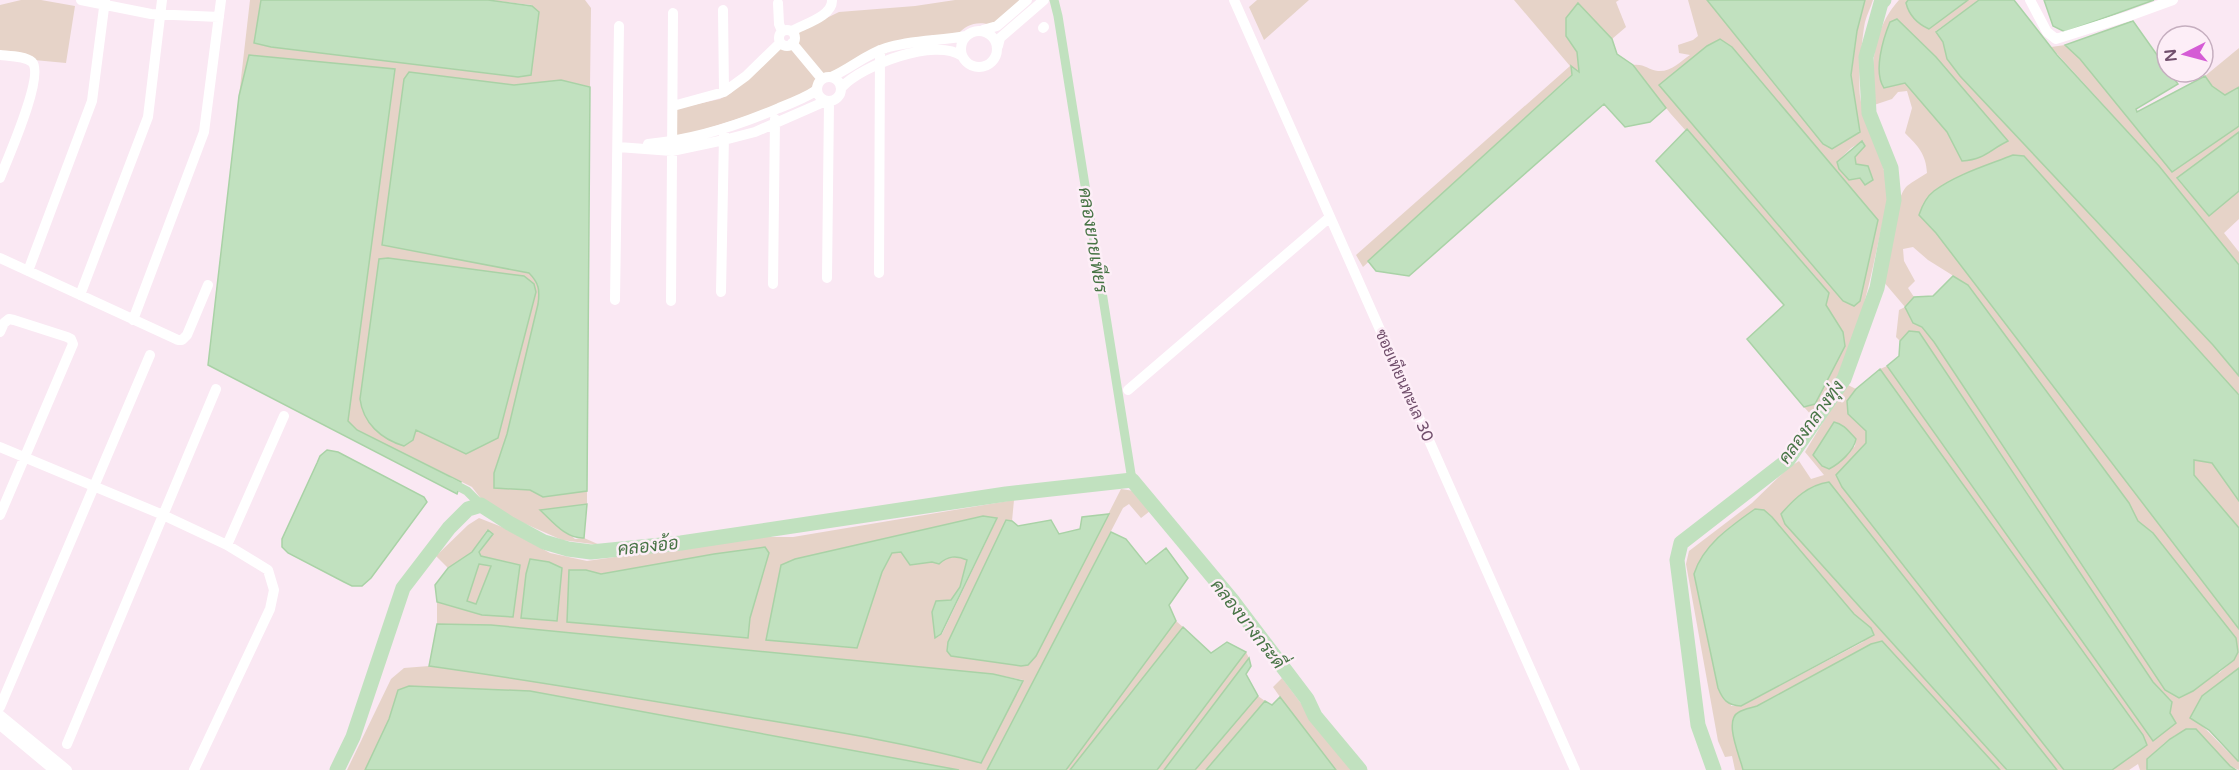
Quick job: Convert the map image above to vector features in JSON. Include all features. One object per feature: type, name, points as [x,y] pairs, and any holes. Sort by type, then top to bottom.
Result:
[{"type":"street","points":[[81,0],[160,14],[219,17]]},
{"type":"street","points":[[80,296],[148,117],[162,0]]},
{"type":"street","points":[[133,320],[204,132],[221,0]]},
{"type":"street","points":[[673,105],[702,100],[724,92],[746,76],[785,35],[828,12],[832,6],[832,0]]},
{"type":"street","points":[[827,101],[819,96],[817,90],[818,85],[826,78],[903,44],[966,36],[975,30],[997,26],[1027,0]]},
{"type":"street","name":"ซอยเทียนทะเล 30","points":[[1234,0],[1575,770]]},
{"type":"street","points":[[2030,0],[2047,32],[2056,39],[2173,0]]},
{"type":"street","points":[[618,147],[672,146],[724,134],[754,132],[827,101],[838,99],[847,81],[880,56],[955,51],[970,65],[982,67],[996,57],[1000,38],[1041,2]]},
{"type":"street","points":[[28,271],[92,101],[104,3]]},
{"type":"street","points":[[778,3],[779,24],[785,35]]},
{"type":"street","points":[[723,10],[724,92]]},
{"type":"street","points":[[671,301],[673,13]]},
{"type":"street","points":[[615,300],[619,26]]},
{"type":"street","points":[[983,30],[993,35],[998,46]]},
{"type":"street","points":[[785,35],[794,36],[792,43],[826,78],[838,80],[842,87]]},
{"type":"street","points":[[962,56],[962,43],[966,36]]},
{"type":"street","points":[[0,55],[27,59],[31,61],[35,69],[28,104],[0,178]]},
{"type":"street","points":[[879,273],[880,56]]},
{"type":"street","points":[[724,134],[817,90]]},
{"type":"street","points":[[827,101],[827,278]]},
{"type":"street","points":[[773,284],[775,110]]},
{"type":"street","points":[[721,292],[724,134]]},
{"type":"street","points":[[1128,390],[1330,217]]},
{"type":"street","points":[[0,258],[178,340],[182,340],[187,335],[208,285]]},
{"type":"street","points":[[0,332],[4,323],[9,319],[67,337],[73,344],[0,515]]},
{"type":"street","points":[[0,707],[150,355]]},
{"type":"street","points":[[67,744],[216,389]]},
{"type":"street","points":[[227,545],[284,416]]},
{"type":"street","points":[[0,447],[164,515],[227,545],[268,570],[273,582],[273,598],[194,770]]},
{"type":"street","points":[[0,715],[67,770]]},
{"type":"street","points":[[0,725],[54,770]]},
{"type":"shaded area","points":[[21,0],[41,0],[75,6],[66,63],[34,60],[0,51],[0,5]]},
{"type":"shaded area","points":[[250,0],[261,0],[254,43],[518,77],[532,5],[488,0],[585,0],[591,8],[590,87],[561,80],[514,85],[409,72],[383,245],[529,273],[535,280],[539,291],[538,304],[507,434],[494,473],[495,488],[530,490],[543,497],[587,491],[587,504],[541,510],[575,539],[584,538],[600,545],[562,540],[512,518],[482,500],[472,487],[357,430],[348,421],[395,69],[249,55],[239,96]],"holes":[[[388,258],[524,276],[536,292],[498,438],[466,454],[415,429],[394,443],[371,425],[364,414],[360,399],[379,259]]]},
{"type":"shaded area","points":[[261,0],[488,0],[532,6],[539,12],[531,75],[518,77],[254,43]]},
{"type":"shaded area","points":[[955,0],[1020,0],[992,25],[981,23],[972,25],[956,36],[933,35],[823,76],[805,92],[774,106],[679,137],[676,135],[675,109],[720,99],[731,93],[779,48],[786,50],[798,45],[798,32],[839,12],[915,6]]},
{"type":"shaded area","points":[[1257,0],[1309,0],[1264,40],[1249,7]]},
{"type":"shaded area","points":[[1514,0],[1619,0],[1616,2],[1626,27],[1612,39],[1578,4],[1566,36],[1577,52],[1580,72],[1571,67],[1572,74],[1363,267],[1356,255],[1570,66]]},
{"type":"shaded area","points":[[1688,0],[1707,0],[1832,149],[1860,132],[1851,76],[1857,31],[1865,0],[1873,0],[1864,29],[1860,96],[1885,174],[1888,189],[1887,205],[1866,298],[1850,348],[1828,395],[1813,417],[1804,407],[1815,404],[1843,332],[1826,305],[1817,278],[1670,113],[1633,65],[1658,71],[1671,68],[1690,55],[1679,53],[1678,45],[1698,36]],"holes":[[[1732,47],[1794,123],[1843,301],[1660,86],[1695,58]],[[1863,141],[1865,146],[1855,157],[1865,185],[1860,178],[1839,169],[1837,162],[1851,148]]]},
{"type":"shaded area","points":[[1707,0],[1865,0],[1857,31],[1851,75],[1860,132],[1832,149],[1823,144]]},
{"type":"shaded area","points":[[1899,0],[1908,0],[1906,3],[1929,29],[1968,0],[1979,0],[1936,31],[1943,42],[1947,59],[1960,76],[2213,345],[2239,376],[2239,395],[2024,156],[2013,156],[1954,181],[1919,215],[1936,233],[2239,629],[2239,668],[2190,717],[2204,727],[2239,761],[2239,770],[2230,766],[2196,729],[2182,732],[2164,744],[2147,759],[2147,770],[2140,770],[2138,764],[2129,770],[2112,770],[2147,745],[1880,369],[1887,366],[2153,740],[2175,723],[2170,713],[2172,701],[2153,682],[1919,332],[1909,331],[1900,341],[1896,337],[1899,310],[1905,307],[1883,281],[1889,246],[1903,192],[1907,186],[1927,173],[1921,151],[1905,133],[1912,108],[1907,91],[1898,92],[1892,99],[1874,105],[1875,50],[1890,11]],"holes":[[[1897,19],[1936,57],[2008,141],[1962,160],[1947,132],[1905,83],[1884,88]],[[1913,247],[1928,260],[1968,285],[2129,503],[2138,521],[2153,533],[2238,652],[2234,660],[2219,673],[1905,307],[1914,297],[1908,288],[1915,281],[1904,261],[1903,249]]]},
{"type":"shaded area","points":[[1908,0],[1968,0],[1929,29],[1912,15],[1907,7]]},
{"type":"shaded area","points":[[1979,0],[2014,0],[2057,55],[2159,166],[2239,265],[2239,376],[2213,345],[1960,76],[1947,59],[1943,42],[1936,32]]},
{"type":"shaded area","points":[[2044,0],[2154,0],[2065,32],[2053,26]]},
{"type":"shaded area","points":[[1578,3],[1612,39],[1617,54],[1633,65],[1666,108],[1650,122],[1625,127],[1604,104],[1409,276],[1376,271],[1368,261],[1572,75],[1571,66],[1579,72],[1577,52],[1566,36],[1566,18]]},
{"type":"shaded area","points":[[1897,19],[1936,57],[2008,141],[1982,156],[1962,161],[1947,132],[1905,83],[1884,88],[1879,73],[1880,55],[1890,22]]},
{"type":"shaded area","points":[[2133,21],[2155,52],[2155,84],[2178,84],[2136,109],[2137,112],[2190,84],[2211,84],[2225,95],[2239,87],[2239,126],[2172,172],[2080,59],[2065,45]]},
{"type":"shaded area","points":[[1720,39],[1732,47],[1878,220],[1860,301],[1854,306],[1843,301],[1659,85],[1707,46]]},
{"type":"shaded area","points":[[2065,45],[2080,59],[2172,172],[2239,126],[2239,132],[2177,179],[2209,215],[2239,191],[2239,219],[2224,233],[2239,252],[2239,265],[2159,166],[2051,47]]},
{"type":"shaded area","points":[[2239,48],[2239,87],[2226,96],[2211,84],[2215,84],[2215,68]]},
{"type":"shaded area","points":[[249,55],[395,69],[348,421],[357,430],[461,482],[457,494],[208,365],[239,96]]},
{"type":"shaded area","points":[[409,72],[514,85],[561,80],[590,87],[587,491],[543,497],[530,490],[494,488],[494,473],[507,434],[538,304],[538,287],[535,280],[529,273],[382,245],[404,79]]},
{"type":"shaded area","points":[[1687,129],[1829,293],[1826,305],[1843,332],[1845,346],[1815,404],[1804,407],[1747,339],[1784,305],[1656,161]]},
{"type":"shaded area","points":[[2239,132],[2239,191],[2209,216],[2177,178]]},
{"type":"shaded area","points":[[1862,141],[1865,146],[1855,157],[1856,164],[1868,166],[1873,180],[1865,185],[1860,178],[1849,180],[1839,169],[1837,162]]},
{"type":"shaded area","points":[[2013,155],[2024,156],[2239,395],[2239,501],[2212,463],[2194,460],[2194,475],[2239,528],[2239,629],[1936,233],[1919,215],[1929,196],[1943,185],[1973,170]]},
{"type":"shaded area","points":[[388,258],[524,276],[534,284],[536,292],[498,438],[466,454],[416,430],[413,440],[404,446],[396,443],[374,429],[362,408],[360,399],[379,259]]},
{"type":"shaded area","points":[[1953,276],[1968,285],[2129,503],[2138,521],[2153,533],[2236,638],[2238,652],[2234,660],[2193,691],[2179,698],[2165,690],[1934,342],[1922,327],[1913,323],[1905,307],[1914,297],[1933,296]]},
{"type":"shaded area","points":[[1909,331],[1919,332],[2153,682],[2172,702],[2170,713],[2176,723],[2153,741],[1887,366],[1899,356],[1900,341]]},
{"type":"shaded area","points":[[1880,369],[2143,735],[2147,745],[2112,770],[2064,770],[1842,487],[1836,475],[1866,443],[1866,431],[1848,414],[1847,401],[1856,389]]},
{"type":"shaded area","points":[[1846,384],[1856,389],[1847,401],[1866,431],[1866,443],[1853,458],[1842,487],[2064,770],[2057,770],[1785,524],[2007,770],[2000,770],[1989,760],[1882,641],[1757,706],[1737,713],[1743,770],[1735,770],[1732,756],[1725,757],[1718,741],[1686,564],[1689,551],[1752,503],[1788,468],[1799,461],[1811,479],[1824,475],[1805,452]],"holes":[[[1834,422],[1844,426],[1856,439],[1855,446],[1835,466],[1813,455]],[[1755,509],[1772,517],[1854,614],[1871,628],[1863,642],[1741,706],[1731,706],[1713,543],[1731,526]]]},
{"type":"shaded area","points":[[1834,422],[1844,426],[1856,439],[1846,457],[1829,469],[1822,466],[1813,455]]},
{"type":"shaded area","points":[[327,450],[338,452],[424,497],[427,502],[371,578],[362,586],[352,586],[288,553],[282,547],[282,539],[320,456]]},
{"type":"shaded area","points":[[2194,460],[2212,463],[2239,501],[2239,528],[2194,475]]},
{"type":"shaded area","points":[[1829,482],[2057,770],[2007,770],[1785,524],[1781,514],[1791,503],[1808,489]]},
{"type":"shaded area","points":[[1121,489],[1134,491],[1150,511],[1141,518],[1129,504],[1123,508],[987,770],[959,770],[530,691],[409,686],[398,690],[389,719],[365,770],[347,770],[391,679],[404,668],[429,666],[549,683],[856,735],[936,750],[980,763],[1023,680],[993,674],[491,625],[437,624],[437,602],[482,615],[513,617],[520,565],[481,556],[479,553],[493,534],[487,530],[472,552],[448,568],[436,556],[468,525],[479,518],[502,527],[550,553],[587,561],[755,537],[793,537],[1014,500],[1012,521],[1006,520],[948,642],[947,651],[1028,665],[1036,656]],"holes":[[[983,516],[997,519],[942,634],[936,638],[932,612],[936,601],[951,600],[960,587],[967,560],[959,556],[910,565],[901,552],[892,553],[882,572],[857,648],[767,640],[781,565],[795,559]],[[714,554],[750,618],[748,638],[586,570],[601,574]]]},
{"type":"shaded area","points":[[587,504],[584,538],[577,538],[566,533],[540,510]]},
{"type":"shaded area","points":[[1755,509],[1764,510],[1772,517],[1854,614],[1871,628],[1874,635],[1741,706],[1726,701],[1718,688],[1694,574],[1711,545]]},
{"type":"shaded area","points":[[1109,514],[1036,656],[1028,665],[1021,666],[951,656],[947,651],[948,642],[1006,520],[1018,526],[1051,520],[1059,534],[1080,529],[1082,517]]},
{"type":"shaded area","points":[[983,516],[997,518],[941,634],[935,638],[932,612],[936,601],[951,600],[960,587],[967,560],[952,557],[939,564],[932,562],[910,565],[901,552],[892,553],[882,572],[857,648],[766,640],[781,565],[795,559]]},
{"type":"shaded area","points":[[488,530],[493,534],[479,552],[481,556],[520,565],[513,617],[482,615],[437,602],[435,585],[448,568],[472,552]],"holes":[[[479,564],[491,566],[476,604],[467,601]]]},
{"type":"shaded area","points":[[1111,532],[1126,539],[1146,564],[1166,548],[1188,578],[1169,605],[1176,621],[1066,770],[987,770]]},
{"type":"shaded area","points":[[765,547],[769,553],[750,618],[748,638],[567,622],[569,570],[586,570],[601,574]]},
{"type":"shaded area","points":[[530,559],[549,562],[562,568],[557,621],[521,618]]},
{"type":"shaded area","points":[[479,564],[491,566],[476,604],[467,601]]},
{"type":"shaded area","points":[[1176,621],[1183,627],[1070,770],[1066,770]]},
{"type":"shaded area","points":[[437,624],[491,625],[993,674],[1023,681],[981,763],[836,732],[589,690],[429,666]]},
{"type":"shaded area","points":[[1183,627],[1211,653],[1227,642],[1246,652],[1157,770],[1070,770]]},
{"type":"shaded area","points":[[1882,641],[2000,770],[1743,770],[1732,730],[1734,716],[1745,709],[1757,706],[1871,644]]},
{"type":"shaded area","points":[[1246,652],[1249,658],[1164,770],[1157,770]]},
{"type":"shaded area","points":[[1249,658],[1251,666],[1246,674],[1258,696],[1195,770],[1164,770]]},
{"type":"shaded area","points":[[2239,668],[2238,761],[2209,730],[2190,718],[2202,696]]},
{"type":"shaded area","points":[[1282,678],[1351,770],[1336,770],[1280,697],[1273,687]]},
{"type":"shaded area","points":[[409,686],[530,691],[959,770],[365,770],[389,719],[398,690]]},
{"type":"shaded area","points":[[1258,696],[1265,701],[1206,770],[1195,770]]},
{"type":"shaded area","points":[[1280,697],[1336,770],[1206,770],[1265,701],[1272,705]]},
{"type":"shaded area","points":[[2186,729],[2196,729],[2236,770],[2147,770],[2147,759],[2170,739]]},
{"type":"waterway","name":"คลองยายเพียร","points":[[1054,0],[1132,480]]},
{"type":"waterway","name":"คลองกลางทุ่ง","points":[[1714,770],[1698,725],[1677,560],[1681,543],[1788,460],[1844,379],[1877,288],[1894,200],[1891,168],[1869,113],[1866,57],[1881,3],[1884,0]]},
{"type":"waterway","name":"คลองอ้อ","points":[[337,770],[353,737],[403,588],[449,528],[468,509],[481,505],[544,542],[568,549],[591,552],[681,543],[1006,494],[1132,480],[1232,600],[1307,699],[1315,716],[1360,770]]},
{"type":"waterway","points":[[450,482],[467,491],[481,505]]},
{"type":"water label","name":"คลองบางกระดี่","points":[[1248,624]]}]
